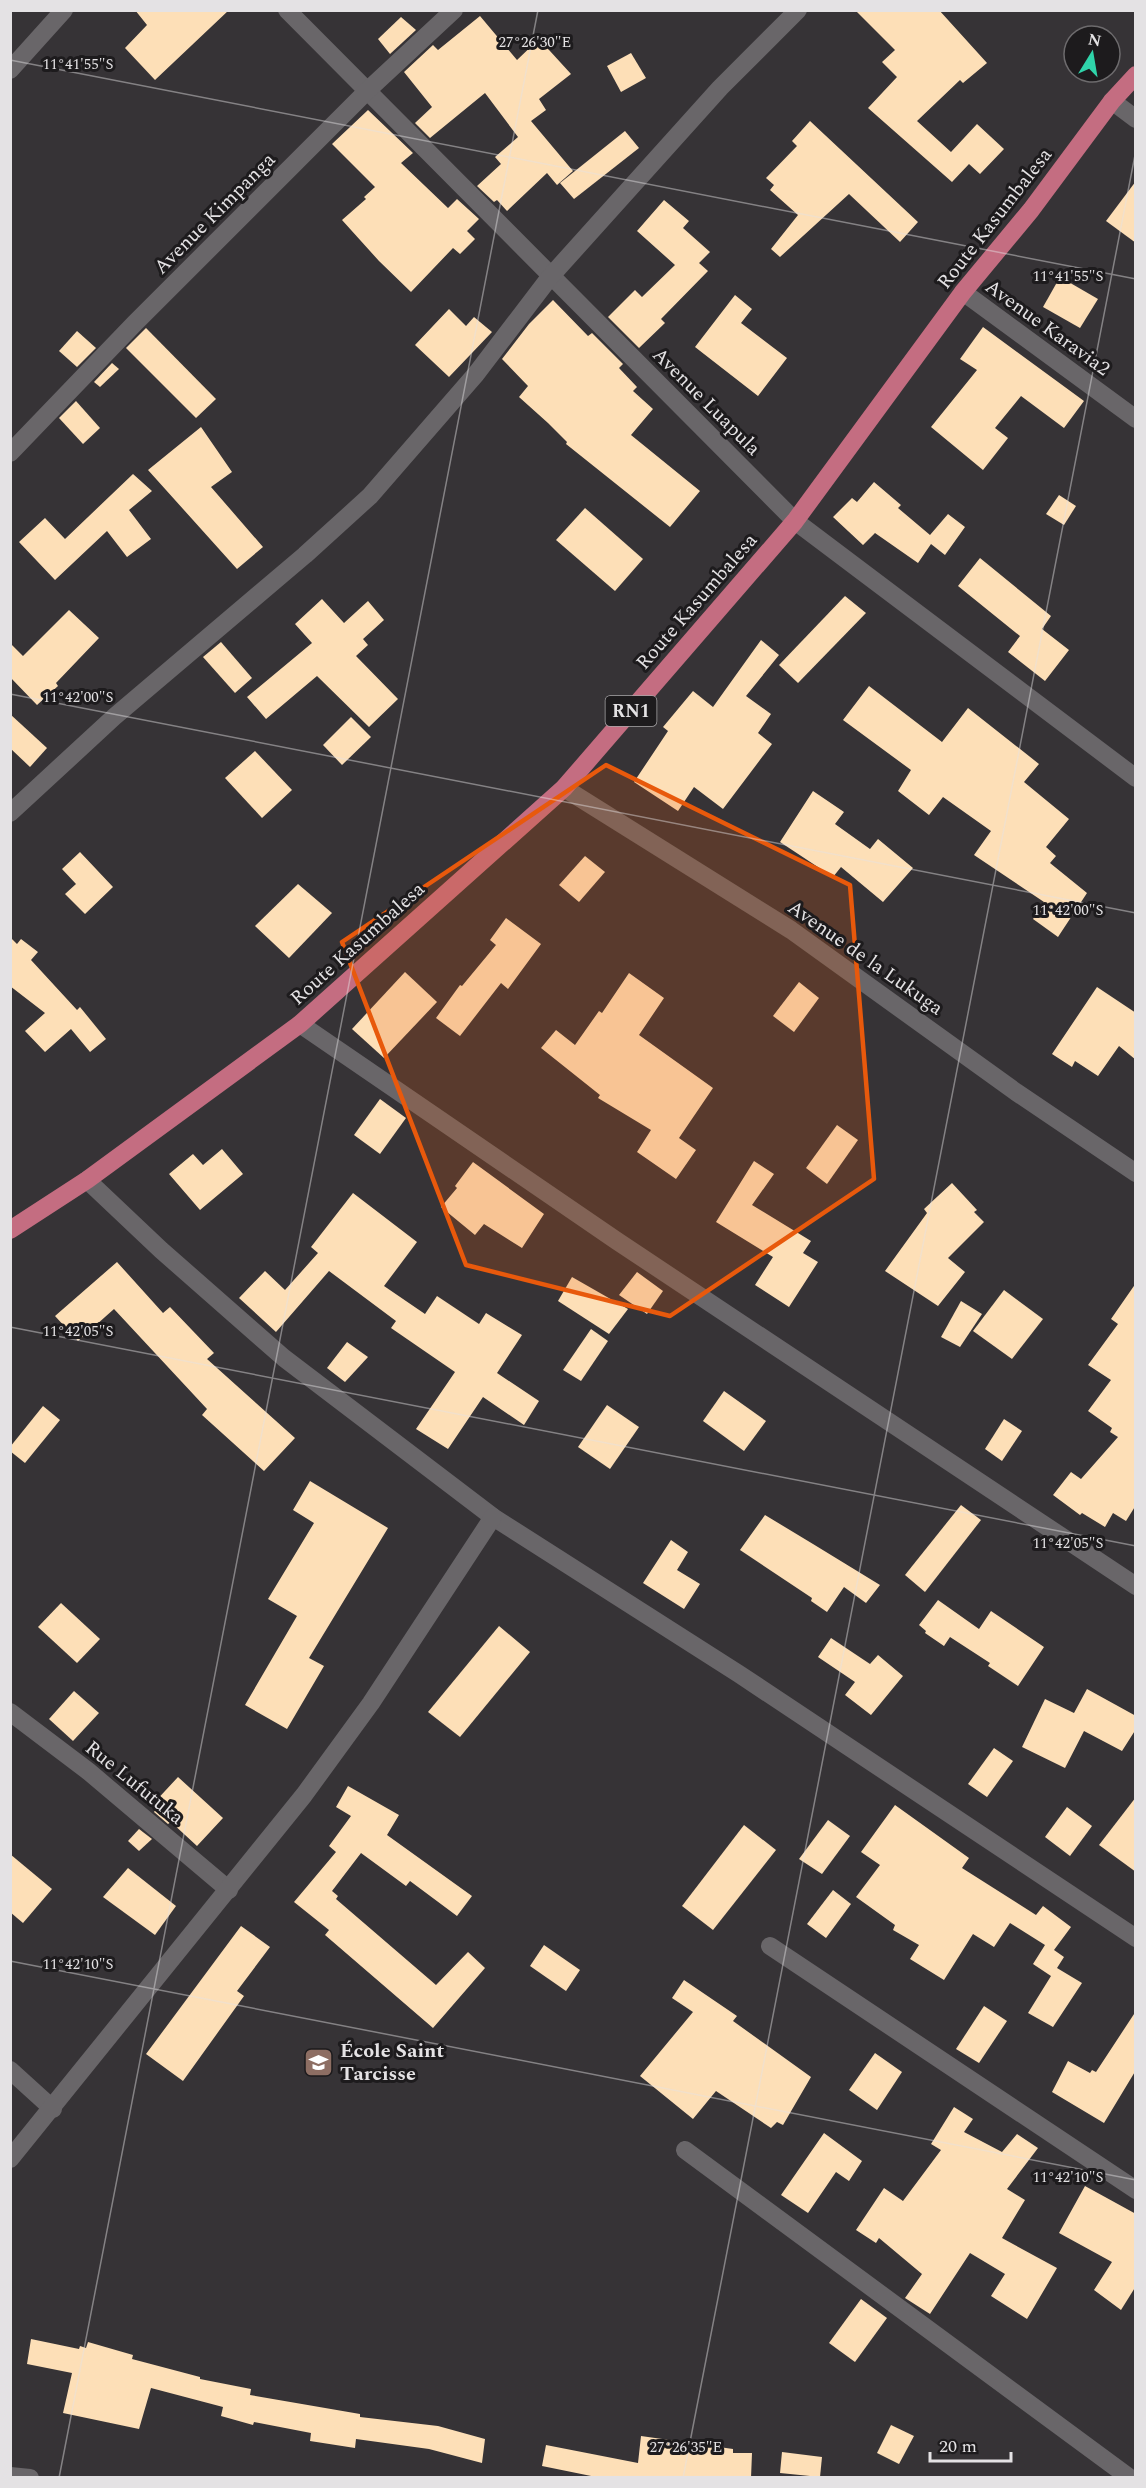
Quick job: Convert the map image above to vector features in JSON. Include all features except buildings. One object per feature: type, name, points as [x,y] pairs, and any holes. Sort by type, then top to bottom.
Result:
[{"type":"highway","name":"Route Kasumbalesa","points":[[10,1230],[87,1180],[300,1024],[564,788],[795,521],[963,292],[1031,210],[1112,101],[1136,75]]},
{"type":"street","points":[[10,70],[64,10]]},
{"type":"street","name":"Avenue Luapula","points":[[287,10],[795,521],[1136,778]]},
{"type":"street","name":"Avenue Kimpanga","points":[[10,453],[368,90],[454,10]]},
{"type":"street","points":[[10,813],[114,717],[305,555],[370,496],[483,365],[550,277],[720,88],[798,10]]},
{"type":"street","points":[[1112,101],[1136,119]]},
{"type":"street","name":"Avenue Karavia2","points":[[963,292],[1136,419]]},
{"type":"street","name":"Avenue de la Lukuga","points":[[564,788],[791,930],[1016,1092],[1136,1173]]},
{"type":"street","points":[[300,1024],[607,1235],[1136,1586]]},
{"type":"street","points":[[87,1180],[161,1251],[284,1358],[493,1517],[739,1674],[1136,1938]]},
{"type":"street","points":[[10,2159],[53,2109],[304,1795],[371,1703],[493,1517]]},
{"type":"street","name":"Rue Lufutuka","points":[[10,1712],[88,1771],[229,1890]]},
{"type":"street","points":[[770,1946],[1136,2190]]},
{"type":"street","points":[[10,2070],[53,2109]]},
{"type":"street","points":[[686,2150],[1130,2478]]},
{"type":"street","points":[[10,2476],[30,2478]]},
{"type":"highlighted area","points":[[606,765],[850,885],[874,1179],[670,1316],[466,1265],[342,942]]},
{"type":"place","name":"École Saint Tarcisse","points":[[319,2062]]}]
